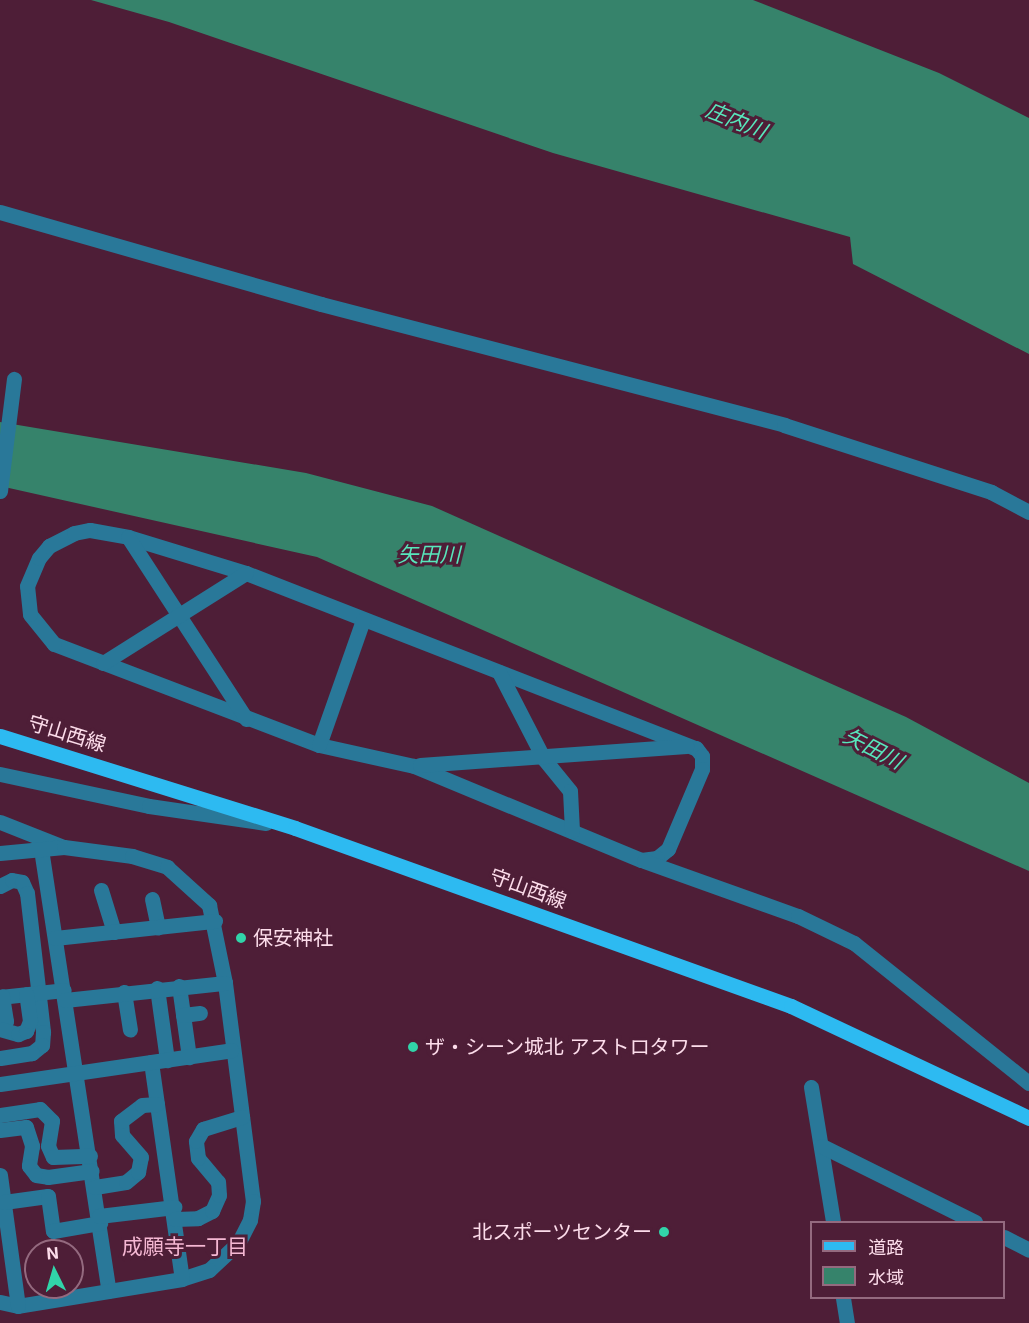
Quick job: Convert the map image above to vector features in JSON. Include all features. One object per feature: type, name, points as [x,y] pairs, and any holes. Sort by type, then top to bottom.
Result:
[{"type":"main road","name":"守山西線","points":[[0,736],[295,828],[791,1006],[1029,1118]]},
{"type":"street","points":[[0,212],[321,304],[784,425],[991,492],[1029,512]]},
{"type":"street","points":[[0,491],[14,379]]},
{"type":"street","points":[[641,860],[657,858],[668,849],[702,769],[702,756],[689,746],[246,573],[128,537],[90,530],[62,538],[39,558],[27,586],[30,614],[40,631],[54,644],[246,719],[320,745],[414,766],[641,860],[798,916],[854,943],[1029,1083]]},
{"type":"street","points":[[128,537],[246,719]]},
{"type":"street","points":[[103,663],[246,573]]},
{"type":"street","points":[[320,745],[363,620]]},
{"type":"street","points":[[499,672],[544,759],[570,791],[572,831]]},
{"type":"street","points":[[414,766],[544,759],[689,746]]},
{"type":"street","points":[[0,774],[149,806],[295,828]]},
{"type":"street","points":[[0,822],[64,847]]},
{"type":"street","points":[[0,853],[64,847],[93,848],[167,867],[200,893],[215,921],[251,1172],[250,1220],[239,1242],[209,1270],[182,1279],[18,1306],[0,1302]]},
{"type":"street","points":[[40,849],[95,1186],[109,1291]]},
{"type":"street","points":[[0,886],[12,880],[22,882],[27,893],[32,993],[30,1021],[26,1031],[18,1034],[0,1029]]},
{"type":"street","points":[[101,890],[114,932]]},
{"type":"street","points":[[152,899],[158,927]]},
{"type":"street","points":[[55,938],[215,921]]},
{"type":"street","points":[[0,1022],[6,1021],[1,996],[32,993],[64,995],[124,992],[225,983]]},
{"type":"street","points":[[178,986],[189,1057]]},
{"type":"street","points":[[157,988],[167,1060]]},
{"type":"street","points":[[124,992],[130,1030]]},
{"type":"street","points":[[0,1058],[32,1053],[42,1045],[32,993]]},
{"type":"street","points":[[183,1015],[200,1013]]},
{"type":"street","points":[[0,1084],[232,1050]]},
{"type":"street","points":[[151,1062],[182,1279]]},
{"type":"street","points":[[812,1087],[833,1221]]},
{"type":"street","points":[[95,1186],[126,1182],[138,1172],[141,1157],[122,1135],[121,1121],[142,1105],[157,1104]]},
{"type":"street","points":[[0,1115],[40,1109],[52,1121],[48,1146],[53,1157],[91,1163]]},
{"type":"street","points":[[4,1202],[48,1196],[53,1231],[100,1219],[174,1213],[198,1218],[212,1211],[219,1195],[218,1182],[198,1158],[196,1141],[203,1129],[216,1122],[242,1117]]},
{"type":"street","points":[[0,1130],[26,1127],[32,1137],[29,1166],[36,1175],[48,1177],[91,1163]]},
{"type":"street","points":[[822,1146],[973,1221]]},
{"type":"street","points":[[0,1175],[18,1306]]},
{"type":"street","points":[[1005,1238],[1029,1250]]},
{"type":"street","points":[[843,1299],[847,1323]]},
{"type":"water","name":"庄内川","points":[[91,0],[753,0],[939,73],[1029,118],[1029,354],[853,264],[850,237],[553,153],[169,22]]},
{"type":"water","name":"矢田川","points":[[0,422],[306,473],[432,506],[906,717],[1029,783],[1029,871],[317,557],[0,486]]},
{"type":"place","name":"保安神社","points":[[241,938]]},
{"type":"place","name":"ザ・シーン城北 アストロタワー","points":[[413,1047]]},
{"type":"place","name":"北スポーツセンター","points":[[664,1232]]},
{"type":"district","name":"成願寺一丁目","points":[[185,1247]]}]
